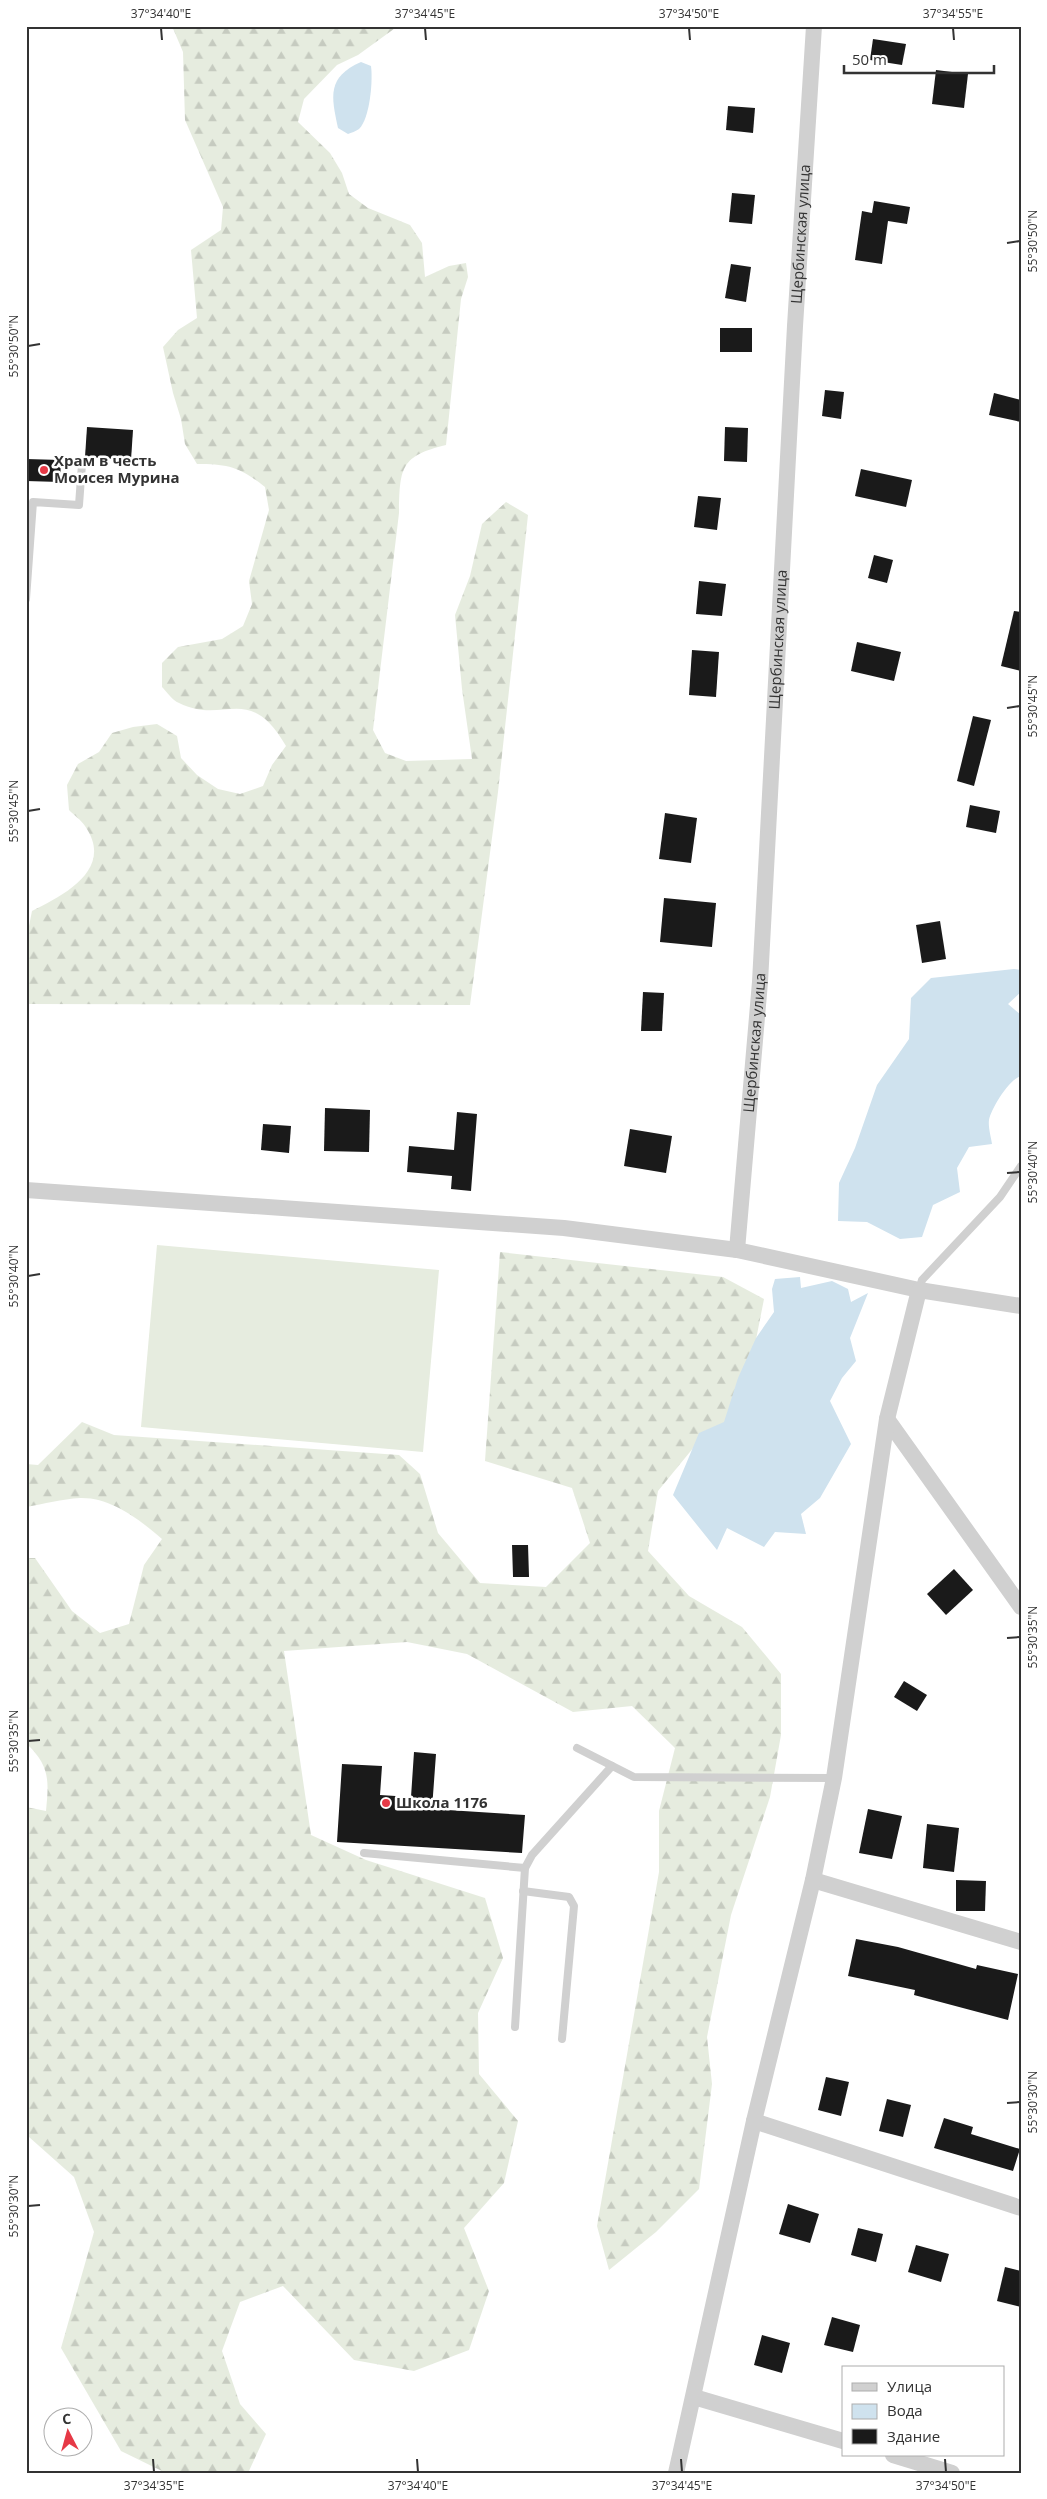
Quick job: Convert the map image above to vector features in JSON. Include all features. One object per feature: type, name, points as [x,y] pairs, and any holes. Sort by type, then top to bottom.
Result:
[{"type":"street","name":"Щербинская улица","points":[[737,1250],[760,982],[795,326],[814,26]]},
{"type":"street","points":[[26,1190],[564,1228],[737,1250],[919,1290],[1021,1306]]},
{"type":"street","points":[[676,2473],[754,2121],[813,1880],[834,1778],[887,1418],[919,1290]]},
{"type":"street","points":[[887,1418],[1021,1607]]},
{"type":"street","points":[[813,1880],[1021,1942]]},
{"type":"street","points":[[754,2121],[1021,2208]]},
{"type":"street","points":[[694,2397],[842,2441]]},
{"type":"street","points":[[896,2456],[952,2473]]},
{"type":"lane","points":[[26,599],[33,502],[80,505],[82,464]]},
{"type":"lane","points":[[919,1290],[922,1280],[1000,1197],[1021,1166]]},
{"type":"lane","points":[[578,1748],[634,1777],[834,1778]]},
{"type":"lane","points":[[515,2027],[525,1868],[532,1855],[612,1766]]},
{"type":"lane","points":[[364,1853],[525,1868]]},
{"type":"lane","points":[[523,1891],[569,1897],[574,1906],[562,2039]]},
{"type":"green space","points":[[172,26],[398,26],[358,55],[337,65],[304,99],[298,122],[330,153],[342,173],[349,194],[368,208],[410,225],[422,243],[425,277],[449,266],[466,263],[468,277],[461,299],[446,445],[431,449],[411,459],[402,475],[400,485],[399,513],[373,730],[385,753],[406,761],[472,759],[462,689],[455,615],[470,576],[482,524],[506,502],[528,515],[498,792],[470,1005],[26,1004],[26,941],[32,911],[58,897],[82,879],[90,868],[94,855],[93,841],[85,826],[69,810],[67,785],[78,764],[99,752],[112,733],[133,727],[157,724],[177,736],[181,758],[197,775],[218,789],[240,794],[263,786],[272,765],[286,746],[272,726],[260,715],[248,710],[195,709],[176,702],[162,687],[162,663],[178,647],[222,639],[243,626],[252,604],[249,581],[269,510],[265,487],[248,475],[226,466],[197,464],[185,444],[181,419],[163,347],[178,330],[197,318],[191,250],[221,230],[223,207],[185,120],[183,52]]},
{"type":"green space","points":[[157,1245],[439,1270],[423,1452],[141,1427]]},
{"type":"green space","points":[[500,1252],[723,1277],[764,1299],[748,1380],[728,1437],[694,1447],[658,1491],[648,1551],[689,1596],[742,1627],[781,1674],[781,1735],[770,1797],[731,1915],[707,2037],[712,2084],[699,2189],[656,2232],[609,2270],[597,2226],[659,1872],[659,1811],[675,1748],[632,1706],[573,1712],[467,1654],[407,1642],[284,1651],[311,1835],[366,1860],[485,1898],[503,1958],[478,2013],[479,2074],[518,2121],[504,2183],[464,2228],[489,2291],[469,2350],[414,2371],[354,2360],[283,2286],[240,2302],[222,2351],[240,2404],[266,2434],[248,2473],[166,2473],[121,2451],[61,2348],[94,2232],[74,2177],[29,2137],[26,2078],[26,1807],[46,1811],[48,1791],[44,1766],[26,1743],[26,1558],[35,1558],[72,1611],[100,1633],[129,1624],[144,1565],[162,1539],[135,1517],[103,1501],[80,1498],[26,1507],[26,1464],[38,1465],[82,1422],[114,1435],[399,1455],[420,1474],[438,1533],[480,1583],[546,1587],[590,1543],[572,1488],[485,1461]]},
{"type":"water","points":[[361,62],[371,66],[370,99],[363,124],[359,129],[348,134],[338,128],[333,97],[334,89],[342,74]]},
{"type":"water","points":[[1014,969],[1021,970],[1021,992],[1008,1004],[1021,1015],[1021,1076],[1016,1078],[1006,1088],[990,1115],[989,1126],[992,1144],[969,1147],[957,1168],[960,1192],[933,1205],[922,1237],[900,1239],[867,1222],[838,1221],[839,1183],[855,1148],[877,1085],[909,1039],[911,998],[931,978]]},
{"type":"water","points":[[800,1277],[801,1288],[832,1281],[848,1289],[851,1302],[868,1293],[850,1338],[856,1361],[842,1378],[830,1401],[851,1444],[820,1498],[801,1514],[806,1534],[775,1532],[764,1547],[727,1528],[717,1550],[673,1495],[699,1433],[724,1422],[738,1378],[756,1338],[774,1312],[772,1289],[775,1279]]},
{"type":"building","points":[[873,39],[906,44],[902,65],[870,60]]},
{"type":"building","points":[[936,70],[968,74],[964,108],[932,104]]},
{"type":"building","points":[[728,106],[755,108],[753,133],[726,130]]},
{"type":"building","points":[[732,193],[755,195],[752,224],[729,222]]},
{"type":"building","points":[[874,201],[910,207],[907,224],[888,221],[882,264],[855,260],[862,211],[872,213]]},
{"type":"building","points":[[731,264],[751,267],[746,302],[725,298]]},
{"type":"building","points":[[720,328],[752,328],[752,352],[720,352]]},
{"type":"building","points":[[825,390],[844,392],[841,419],[822,416]]},
{"type":"building","points":[[994,393],[1021,400],[1021,422],[989,415]]},
{"type":"building","points":[[87,427],[133,430],[131,460],[85,457]]},
{"type":"building","points":[[725,427],[748,428],[747,462],[724,461]]},
{"type":"building","name":"Храм в честь Моисея Мурина","points":[[26,459],[61,460],[60,482],[26,481]]},
{"type":"building","points":[[861,469],[912,480],[906,507],[855,496]]},
{"type":"building","points":[[698,496],[721,498],[717,530],[694,527]]},
{"type":"building","points":[[874,555],[893,560],[887,583],[868,578]]},
{"type":"building","points":[[699,581],[726,584],[722,616],[696,614]]},
{"type":"building","points":[[1014,611],[1021,612],[1021,671],[1001,666]]},
{"type":"building","points":[[857,642],[901,652],[894,681],[851,671]]},
{"type":"building","points":[[692,650],[719,652],[716,697],[689,695]]},
{"type":"building","points":[[973,716],[991,720],[974,786],[957,781]]},
{"type":"building","points":[[970,805],[1000,811],[996,833],[966,827]]},
{"type":"building","points":[[665,813],[697,818],[691,863],[659,859]]},
{"type":"building","points":[[664,898],[716,903],[712,947],[660,942]]},
{"type":"building","points":[[940,921],[946,959],[922,963],[916,925]]},
{"type":"building","points":[[643,992],[664,993],[662,1031],[641,1031]]},
{"type":"building","points":[[325,1108],[370,1110],[369,1152],[324,1151]]},
{"type":"building","points":[[457,1112],[477,1114],[471,1191],[451,1189],[452,1176],[407,1172],[409,1146],[454,1150]]},
{"type":"building","points":[[263,1124],[291,1126],[289,1153],[261,1150]]},
{"type":"building","points":[[630,1129],[672,1136],[666,1173],[624,1166]]},
{"type":"building","points":[[512,1545],[528,1545],[529,1577],[513,1577]]},
{"type":"building","points":[[954,1569],[973,1590],[946,1615],[927,1594]]},
{"type":"building","points":[[904,1681],[927,1695],[917,1711],[894,1697]]},
{"type":"building","name":"Школа 1176","points":[[414,1752],[436,1754],[432,1809],[525,1815],[522,1853],[337,1842],[342,1764],[382,1766],[380,1795],[411,1797]]},
{"type":"building","points":[[868,1809],[902,1816],[892,1859],[859,1853]]},
{"type":"building","points":[[927,1824],[959,1828],[954,1872],[923,1868]]},
{"type":"building","points":[[956,1880],[986,1881],[985,1911],[956,1911]]},
{"type":"building","points":[[856,1939],[898,1947],[976,1969],[977,1965],[1018,1974],[1008,2020],[914,1995],[915,1990],[848,1976]]},
{"type":"building","points":[[826,2077],[849,2082],[841,2116],[818,2110]]},
{"type":"building","points":[[887,2099],[911,2105],[903,2137],[879,2131]]},
{"type":"building","points":[[944,2118],[973,2127],[971,2134],[1020,2149],[1013,2171],[934,2148]]},
{"type":"building","points":[[788,2204],[819,2214],[810,2243],[779,2234]]},
{"type":"building","points":[[858,2228],[883,2234],[876,2262],[851,2255]]},
{"type":"building","points":[[916,2245],[949,2254],[941,2282],[908,2272]]},
{"type":"building","points":[[1005,2267],[1021,2271],[1021,2307],[997,2301]]},
{"type":"building","points":[[832,2317],[860,2325],[853,2352],[824,2345]]},
{"type":"building","points":[[762,2335],[790,2343],[782,2373],[754,2365]]},
{"type":"place","name":"Храм в честь Моисея Мурина","points":[[44,470]]},
{"type":"place","name":"Школа 1176","points":[[386,1803]]}]
